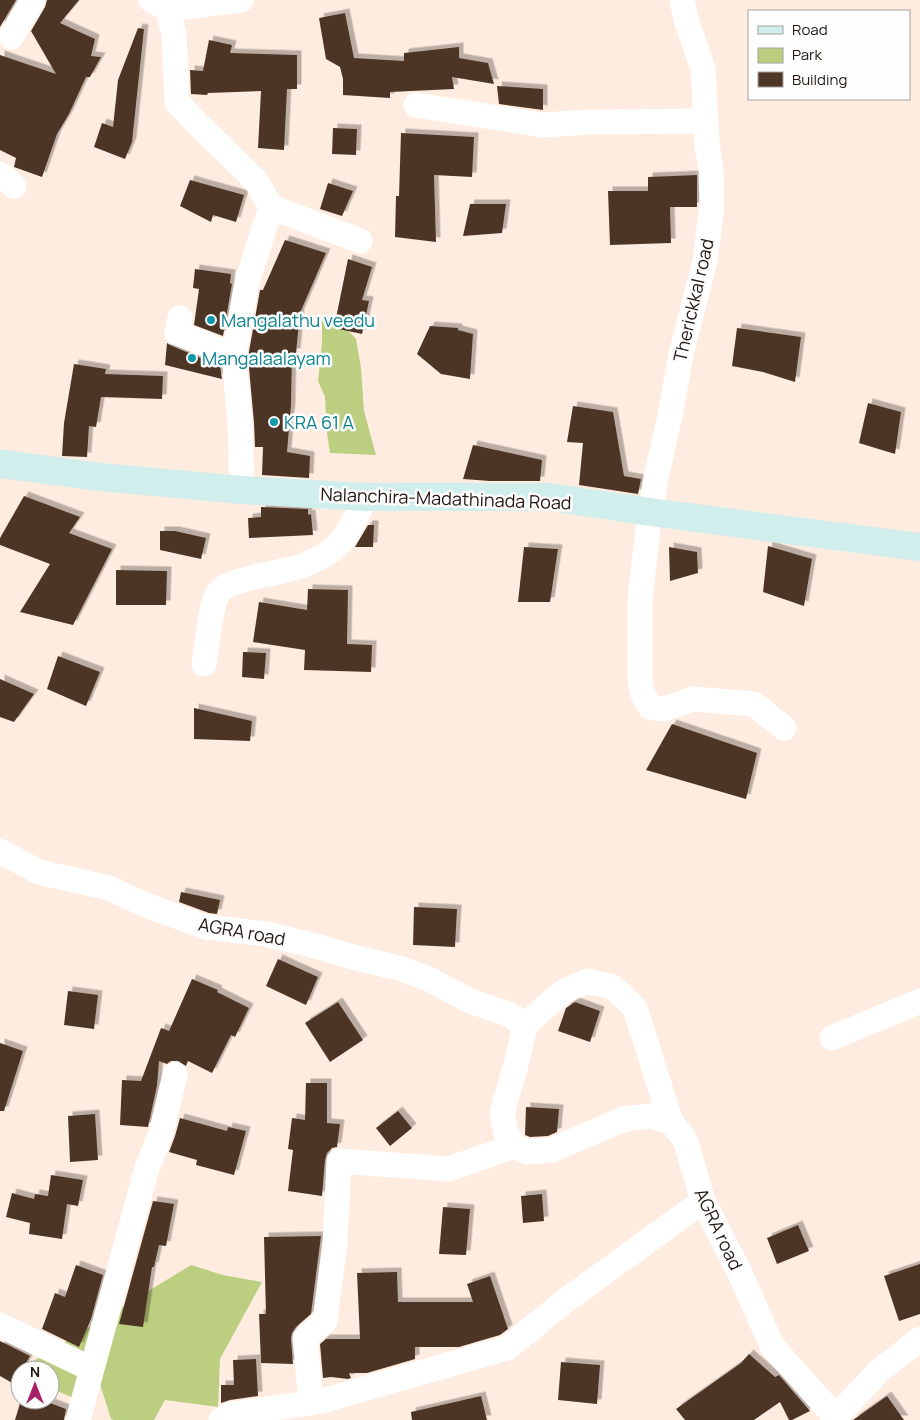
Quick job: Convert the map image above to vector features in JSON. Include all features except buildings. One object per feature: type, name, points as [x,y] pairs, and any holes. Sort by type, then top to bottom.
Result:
[{"type":"street","points":[[11,37],[33,0]]},
{"type":"street","points":[[241,0],[160,5],[174,35],[178,102],[256,181],[271,207],[360,241]]},
{"type":"street","name":"Therickkal road","points":[[682,0],[686,20],[703,69],[712,205],[705,261],[681,354],[650,512],[640,599],[640,682],[643,695],[650,707],[664,709],[693,699],[754,704],[784,728]]},
{"type":"street","points":[[416,105],[542,125],[590,122],[706,121]]},
{"type":"street","points":[[242,490],[240,424],[234,356],[246,282],[271,207]]},
{"type":"street","points":[[180,318],[177,333],[234,356]]},
{"type":"street","name":"Nalanchira-Madathinada Road","points":[[1,465],[100,477],[242,490],[365,497],[550,497],[920,547]]},
{"type":"street","points":[[204,664],[213,608],[220,589],[231,583],[303,566],[326,555],[339,544],[350,529],[365,497]]},
{"type":"street","name":"AGRA road","points":[[0,851],[39,872],[109,888],[148,906],[206,927],[266,934],[399,968],[429,979],[470,1001],[508,1014],[525,1025],[563,992],[587,981],[613,987],[636,1008],[671,1122],[685,1139],[703,1200],[740,1273],[772,1346],[835,1419]]},
{"type":"street","points":[[832,1038],[920,1001]]},
{"type":"street","points":[[525,1025],[502,1113],[506,1133],[515,1146],[527,1152],[552,1150],[624,1119],[649,1116],[671,1122]]},
{"type":"street","points":[[78,1420],[148,1168],[161,1133],[175,1075]]},
{"type":"street","points":[[311,1402],[305,1338],[325,1321],[335,1242],[339,1161],[448,1169],[515,1146]]},
{"type":"street","points":[[220,1420],[232,1414],[322,1401],[507,1348],[565,1301],[703,1200]]},
{"type":"street","points":[[0,1325],[91,1369]]},
{"type":"street","points":[[835,1419],[880,1371],[920,1339]]},
{"type":"green space","points":[[336,318],[356,339],[361,368],[364,411],[376,455],[330,453],[325,397],[318,381],[322,343],[322,320]]},
{"type":"green space","points":[[191,1265],[223,1275],[262,1282],[220,1359],[218,1407],[165,1400],[154,1420],[114,1420],[111,1419],[98,1378],[76,1399],[60,1392],[60,1360],[35,1360]]},
{"type":"place","name":"Mangalathu veedu","points":[[211,320]]},
{"type":"place","name":"Mangalaalayam","points":[[192,358]]},
{"type":"place","name":"KRA 61 A","points":[[274,422]]}]
